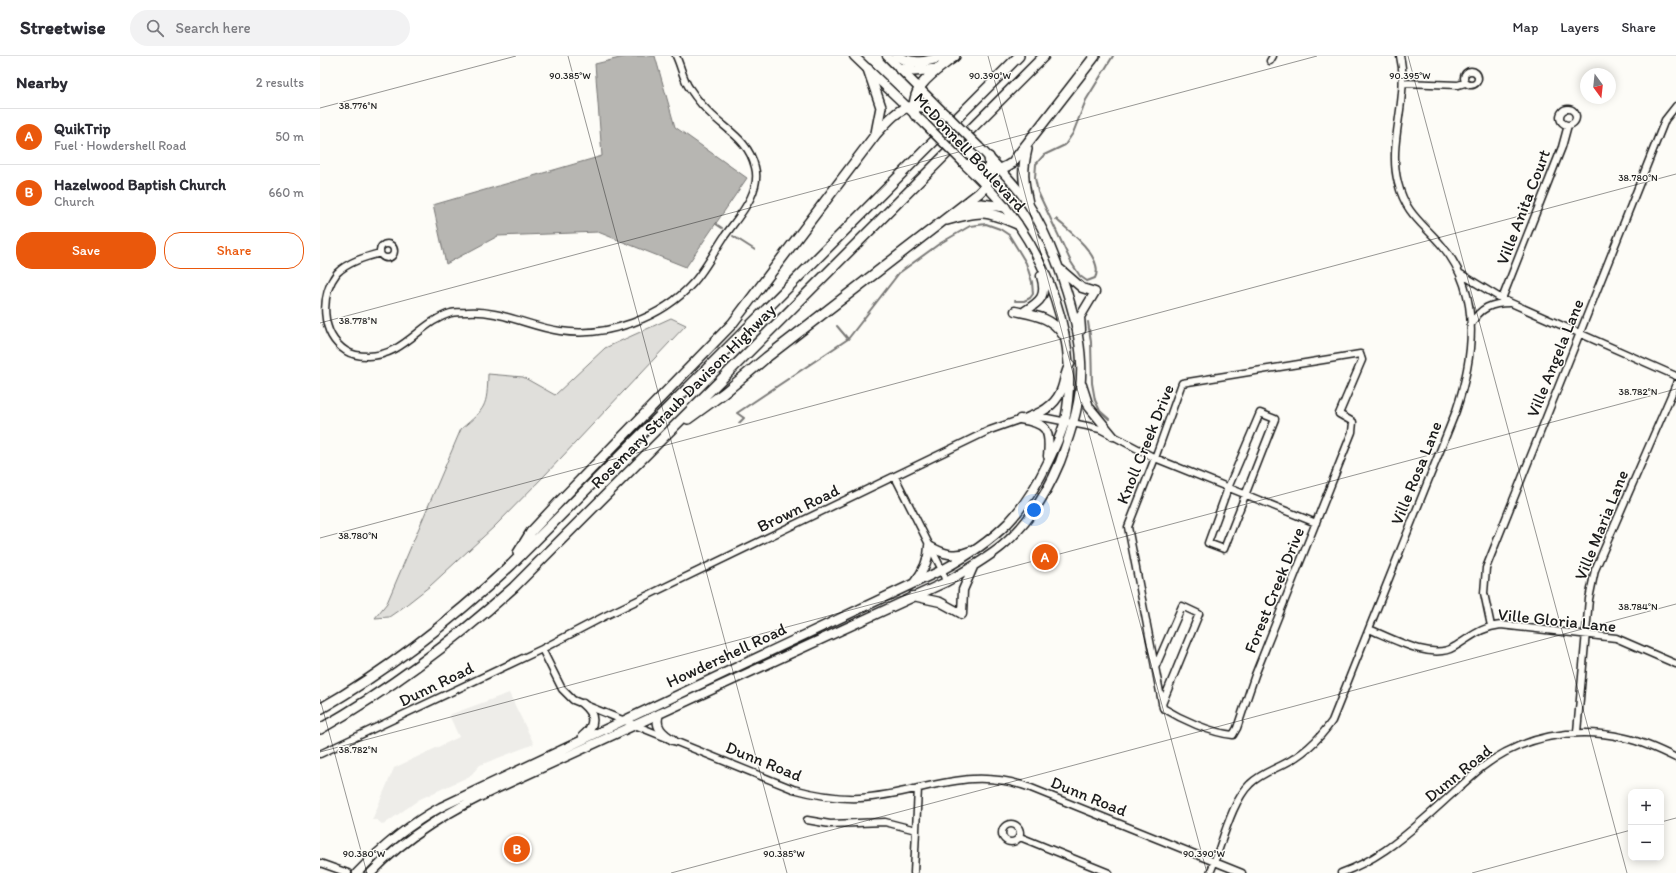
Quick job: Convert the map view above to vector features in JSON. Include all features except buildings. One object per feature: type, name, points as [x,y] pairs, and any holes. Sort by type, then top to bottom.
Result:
[{"type":"highway","points":[[897,56],[910,62],[918,63],[946,56]]},
{"type":"highway","points":[[912,110],[916,94],[924,80],[956,56]]},
{"type":"highway","name":"Rosemary Straub Davison Highway","points":[[320,709],[425,639],[478,596],[511,565],[1019,56]]},
{"type":"highway","name":"Rosemary Straub Davison Highway","points":[[320,729],[408,673],[489,610],[539,563],[1044,56]]},
{"type":"highway","points":[[964,163],[990,172],[1012,164],[1095,56]]},
{"type":"highway","points":[[899,68],[914,71],[939,68]]},
{"type":"highway","points":[[868,69],[881,107],[876,134]]},
{"type":"highway","points":[[511,565],[531,532],[617,441],[719,338],[747,306],[876,134],[892,116],[921,106],[939,110],[948,116]]},
{"type":"highway","points":[[1028,145],[1022,170],[1022,179],[1028,203]]},
{"type":"highway","points":[[669,432],[724,393],[766,357],[986,186],[990,172],[989,157]]},
{"type":"highway","points":[[959,208],[981,204],[1005,207]]},
{"type":"highway","points":[[942,221],[979,212],[989,212],[1017,224]]},
{"type":"main road","name":"McDonnell Boulevard","points":[[854,56],[912,110],[986,186],[1005,207],[1029,244],[1050,286],[1067,342],[1070,363],[1069,392],[1065,422]]},
{"type":"main road","name":"McDonnell Boulevard","points":[[887,56],[919,87],[939,110]]},
{"type":"main road","name":"McDonnell Boulevard","points":[[948,116],[1001,169],[1028,203],[1040,225],[1070,302],[1079,340],[1082,363],[1074,423]]},
{"type":"main road","points":[[1026,311],[1037,303],[1043,295],[1044,286],[1032,256],[1029,244]]},
{"type":"main road","points":[[1056,264],[1076,284],[1095,292],[1080,318],[1081,332],[1079,340]]},
{"type":"main road","points":[[1015,311],[1050,320],[1058,327],[1067,342]]},
{"type":"main road","points":[[1030,417],[1046,409],[1059,397],[1064,373],[1070,363]]},
{"type":"main road","points":[[1080,378],[1089,407],[1113,436]]},
{"type":"main road","points":[[1020,419],[1037,422],[1047,430],[1049,443],[1048,462]]},
{"type":"main road","name":"Howdershell Road","points":[[357,873],[389,842],[415,821],[441,807],[575,742],[912,585],[942,570],[981,546],[1009,522],[1030,493],[1048,462],[1065,422]]},
{"type":"main road","name":"Howdershell Road","points":[[371,873],[398,847],[442,816],[498,788],[912,596],[946,582],[973,566],[1003,546],[1033,512],[1054,475],[1074,423]]},
{"type":"main road","points":[[912,585],[924,569],[929,556],[929,546],[943,554],[953,554],[965,553],[981,546]]},
{"type":"main road","points":[[912,596],[940,602],[962,614],[963,590],[973,566]]},
{"type":"main road","points":[[575,742],[590,729],[593,724],[590,710],[583,704]]},
{"type":"main road","points":[[659,714],[659,727],[664,734],[674,740]]},
{"type":"street","points":[[380,253],[348,264],[336,273],[323,294],[320,308],[326,330],[335,343],[347,351],[360,356],[375,356],[390,353],[404,345],[434,322],[451,313],[471,311],[491,314],[560,331],[589,333],[615,328],[636,321],[662,308],[694,283],[751,197],[757,181],[755,167],[747,148],[734,132],[713,117],[688,87],[676,56]]},
{"type":"street","name":"Ville Rosa Lane","points":[[1210,873],[1239,798],[1249,784],[1268,771],[1281,766],[1306,751],[1324,733],[1332,721],[1456,411],[1469,361],[1471,324],[1467,296],[1461,274],[1444,249],[1408,210],[1398,182],[1396,152],[1404,83],[1400,56]]},
{"type":"street","points":[[1404,83],[1458,85],[1465,82]]},
{"type":"street","name":"Ville Angela Lane","points":[[1491,626],[1484,593],[1486,568],[1665,120],[1676,106]]},
{"type":"street","name":"Ville Anita Court","points":[[1502,299],[1562,146],[1568,125]]},
{"type":"street","points":[[1461,274],[1510,303],[1676,376]]},
{"type":"street","points":[[1471,324],[1478,312],[1485,308],[1494,304],[1510,303]]},
{"type":"street","name":"Knoll Creek Drive","points":[[1155,668],[1128,527],[1182,383],[1341,356],[1362,355]]},
{"type":"street","name":"Forest Creek Drive","points":[[1162,704],[1163,708],[1174,714],[1220,733],[1233,735],[1352,432],[1353,422],[1339,414],[1362,360],[1362,355]]},
{"type":"street","name":"Ville Maria Lane","points":[[1577,732],[1590,592],[1595,570],[1676,384]]},
{"type":"street","points":[[1260,413],[1275,419],[1247,496],[1224,549],[1208,543],[1228,488],[1260,413]]},
{"type":"street","name":"Brown Road","points":[[542,649],[990,430],[1030,417],[1074,423],[1100,429],[1155,458],[1316,523]]},
{"type":"street","points":[[895,477],[942,570],[946,582]]},
{"type":"street","points":[[1182,606],[1199,614],[1162,704],[1155,668],[1182,606]]},
{"type":"street","name":"Ville Gloria Lane","points":[[1368,630],[1416,648],[1437,652],[1454,648],[1470,636],[1491,626],[1501,625],[1586,634],[1616,638],[1676,664]]},
{"type":"street","name":"Dunn Road","points":[[320,754],[542,649],[562,689],[573,700],[793,789],[828,797],[861,798],[955,780],[991,779],[1017,783],[1242,873]]},
{"type":"street","name":"Dunn Road","points":[[1341,873],[1355,871],[1398,842],[1482,768],[1499,756],[1510,750],[1549,736],[1577,732],[1594,732],[1626,738],[1676,758]]},
{"type":"street","points":[[914,873],[918,788]]},
{"type":"street","points":[[807,820],[830,824],[885,822],[916,830]]},
{"type":"street","points":[[1020,836],[1109,873]]},
{"type":"street","points":[[320,863],[348,873]]},
{"type":"shaded area","points":[[628,56],[655,56],[675,127],[747,178],[686,267],[598,232],[498,236],[446,264],[433,205],[602,156],[595,64]]},
{"type":"shaded area","points":[[671,318],[686,325],[495,526],[430,586],[402,608],[389,617],[375,618],[387,603],[461,429],[476,416],[484,406],[487,394],[488,374],[523,377],[555,395],[605,348]]},
{"type":"shaded area","points":[[509,693],[534,744],[480,765],[470,776],[420,799],[383,825],[377,820],[372,820],[394,768],[459,737],[449,715]]},
{"type":"waterway","points":[[1056,219],[1077,238],[1091,254],[1097,270],[1095,278],[1087,281],[1080,276],[1071,262],[1038,192],[1035,178],[1036,164],[1044,155],[1065,145],[1073,133],[1086,100],[1113,56]]},
{"type":"waterway","points":[[716,224],[722,228]]},
{"type":"waterway","points":[[739,423],[744,418],[737,413],[848,339],[899,273],[939,244],[970,226],[986,224],[1000,229],[1009,235],[1017,248],[1026,263],[1032,282],[1033,294],[1030,298],[1024,301],[1015,301]]},
{"type":"waterway","points":[[733,236],[755,250]]},
{"type":"waterway","points":[[1088,322],[1091,342],[1092,383],[1095,400],[1100,411],[1109,419]]},
{"type":"waterway","points":[[837,326],[848,339]]},
{"type":"place","name":"QuikTrip","points":[[1045,557]]},
{"type":"place","name":"Hazelwood Baptish Church","points":[[517,849]]}]
